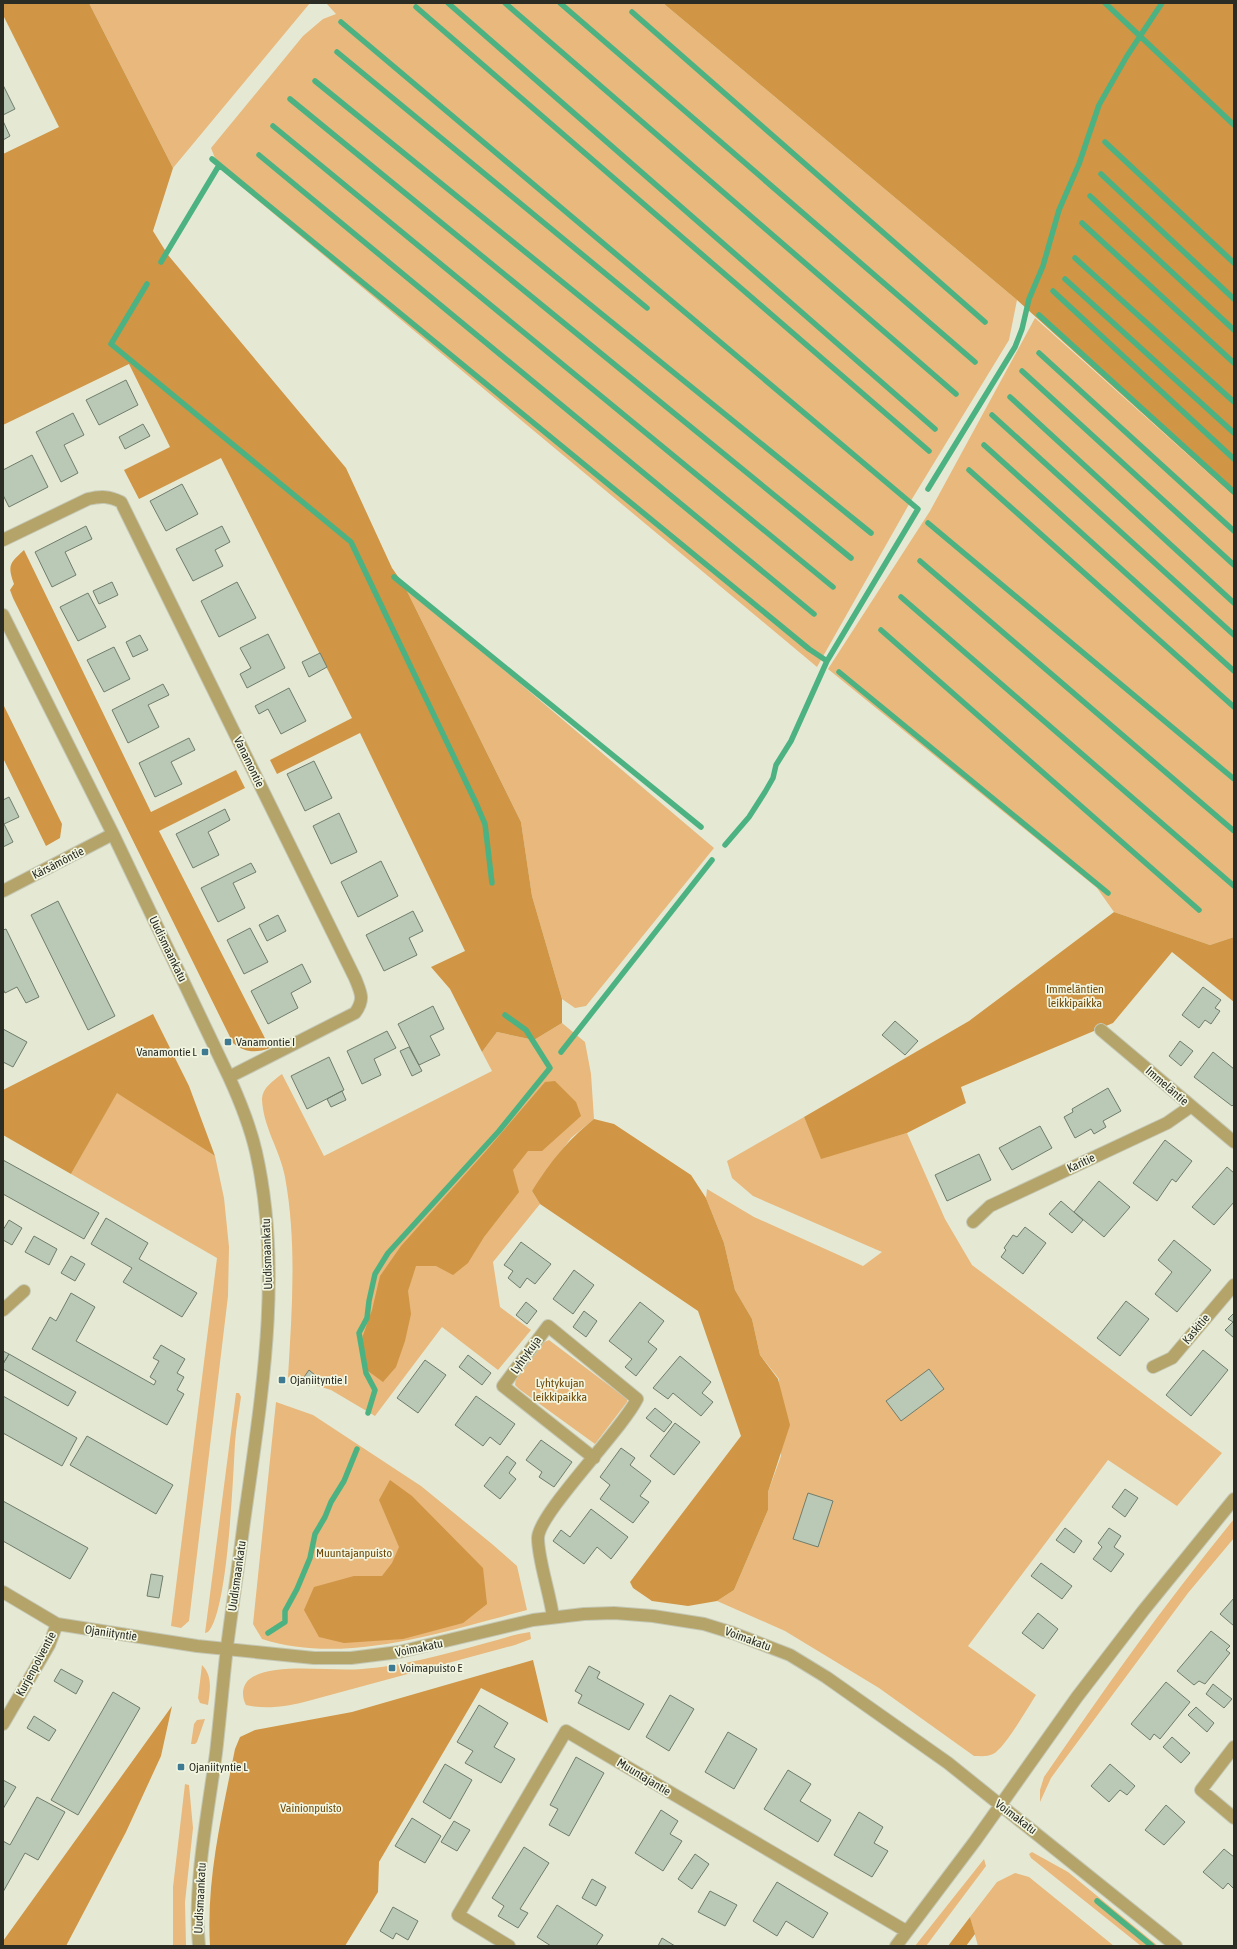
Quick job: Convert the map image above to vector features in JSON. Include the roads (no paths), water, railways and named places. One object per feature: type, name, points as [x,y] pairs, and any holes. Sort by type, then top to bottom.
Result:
[{"type":"street","name":"Vanamontie","points":[[3,540],[88,499],[100,496],[110,496],[121,502],[355,978],[361,993],[361,1004],[355,1013],[229,1077]]},
{"type":"street","name":"Uudismaankatu","points":[[3,615],[113,834],[229,1077],[246,1116],[256,1150],[265,1205],[269,1266],[262,1390],[227,1650],[221,1714],[198,1890],[197,1929],[199,1946]]},
{"type":"street","name":"Kärsämöntie","points":[[3,891],[113,834]]},
{"type":"street","name":"Immeläntie","points":[[1101,1030],[1234,1142]]},
{"type":"street","name":"Karitie","points":[[973,1222],[990,1206],[1166,1123],[1190,1106]]},
{"type":"street","name":"Kaskitie","points":[[1153,1367],[1172,1358],[1234,1284]]},
{"type":"street","points":[[3,1310],[24,1291]]},
{"type":"street","name":"Lyhtykuja","points":[[553,1617],[538,1533],[549,1514],[594,1458],[637,1401],[637,1397],[548,1326],[503,1386],[594,1458]]},
{"type":"street","points":[[896,1946],[975,1842],[1091,1679],[1143,1611],[1234,1499]]},
{"type":"street","name":"Ojaniityntie","points":[[3,1592],[57,1624],[227,1650]]},
{"type":"street","name":"Voimakatu","points":[[227,1650],[314,1658],[373,1656],[427,1647],[533,1620],[553,1617],[614,1613],[653,1616],[704,1624],[761,1642],[790,1655],[826,1676],[948,1763],[1000,1806],[1031,1828],[1176,1946]]},
{"type":"street","name":"Kurjenpolventie","points":[[3,1724],[49,1645],[57,1624]]},
{"type":"street","name":"Muuntajantie","points":[[509,1946],[458,1915],[566,1731],[906,1931]]},
{"type":"street","points":[[1234,1747],[1201,1790],[1234,1818]]},
{"type":"waterway","points":[[448,3],[935,429]]},
{"type":"waterway","points":[[505,3],[956,394]]},
{"type":"waterway","points":[[560,3],[975,362]]},
{"type":"waterway","points":[[1105,3],[1234,125]]},
{"type":"waterway","points":[[928,489],[1015,347],[1022,329],[1029,299],[1043,266],[1059,210],[1079,164],[1099,105],[1127,56],[1162,3]]},
{"type":"waterway","points":[[416,7],[929,451]]},
{"type":"waterway","points":[[632,12],[985,322]]},
{"type":"waterway","points":[[341,22],[918,509],[827,661],[791,741],[776,765],[773,778],[765,792],[749,817],[725,845]]},
{"type":"waterway","points":[[337,52],[647,308]]},
{"type":"waterway","points":[[315,81],[871,533]]},
{"type":"waterway","points":[[290,99],[851,558]]},
{"type":"waterway","points":[[273,126],[833,587]]},
{"type":"waterway","points":[[1105,142],[1234,263]]},
{"type":"waterway","points":[[259,155],[814,614]]},
{"type":"waterway","points":[[212,159],[809,649],[827,661]]},
{"type":"waterway","points":[[161,262],[218,167]]},
{"type":"waterway","points":[[1101,174],[1234,299]]},
{"type":"waterway","points":[[1090,196],[1234,330]]},
{"type":"waterway","points":[[1082,223],[1234,363]]},
{"type":"waterway","points":[[1075,258],[1234,402]]},
{"type":"waterway","points":[[1065,279],[1234,433]]},
{"type":"waterway","points":[[147,284],[111,344],[351,542],[485,824],[492,883]]},
{"type":"waterway","points":[[1053,291],[1234,459]]},
{"type":"waterway","points":[[1039,315],[1234,492]]},
{"type":"waterway","points":[[1039,353],[1234,531]]},
{"type":"waterway","points":[[1022,371],[1234,565]]},
{"type":"waterway","points":[[1010,397],[1234,603]]},
{"type":"waterway","points":[[992,415],[1234,635]]},
{"type":"waterway","points":[[984,445],[1234,671]]},
{"type":"waterway","points":[[969,470],[1234,707]]},
{"type":"waterway","points":[[928,523],[1234,779]]},
{"type":"waterway","points":[[920,561],[1234,831]]},
{"type":"waterway","points":[[394,577],[701,827]]},
{"type":"waterway","points":[[901,597],[1234,886]]},
{"type":"waterway","points":[[881,630],[1199,910]]},
{"type":"waterway","points":[[839,672],[1108,893]]},
{"type":"waterway","points":[[561,1052],[712,860]]},
{"type":"waterway","points":[[368,1413],[375,1390],[366,1373],[359,1333],[367,1318],[375,1274],[388,1253],[499,1131],[550,1068],[526,1030],[505,1015]]},
{"type":"waterway","points":[[268,1633],[285,1622],[285,1611],[297,1589],[310,1558],[315,1534],[325,1517],[331,1502],[344,1481],[357,1449]]},
{"type":"waterway","points":[[1097,1901],[1152,1946]]},
{"type":"place","name":"Vanamontie I","points":[[228,1042]]},
{"type":"place","name":"Vanamontie L","points":[[205,1052]]},
{"type":"place","name":"Ojaniityntie I","points":[[282,1380]]},
{"type":"place","name":"Voimapuisto E","points":[[392,1668]]},
{"type":"place","name":"Ojaniityntie L","points":[[181,1767]]},
{"type":"park label","name":"Immeläntien leikkipaikka","points":[[1075,996]]},
{"type":"park label","name":"Lyhtykujan leikkipaikka","points":[[560,1390]]},
{"type":"park label","name":"Muuntajanpuisto","points":[[354,1553]]},
{"type":"park label","name":"Vainionpuisto","points":[[311,1808]]}]
